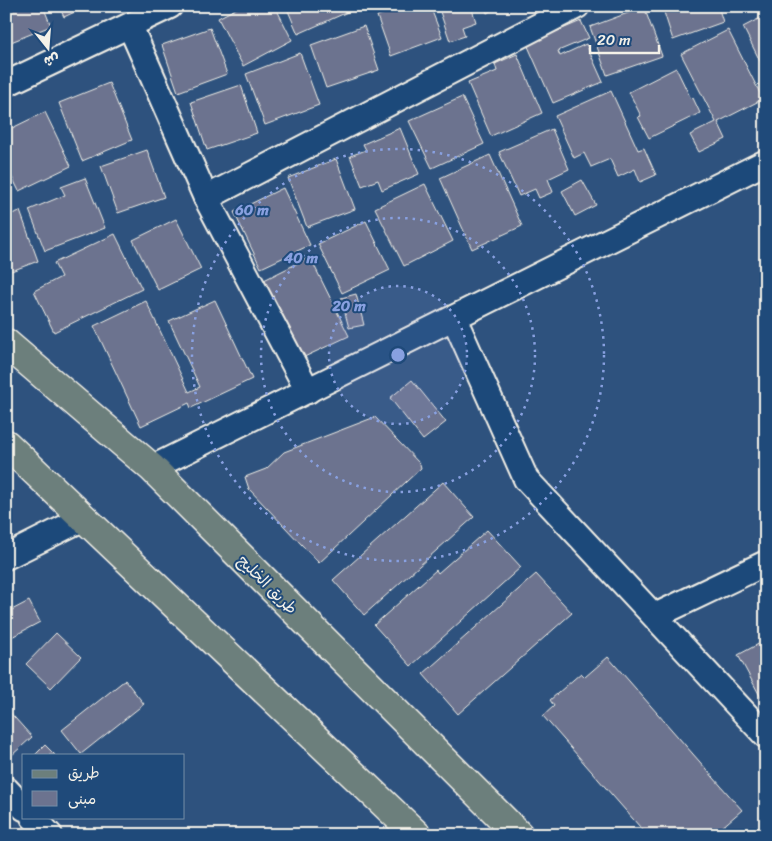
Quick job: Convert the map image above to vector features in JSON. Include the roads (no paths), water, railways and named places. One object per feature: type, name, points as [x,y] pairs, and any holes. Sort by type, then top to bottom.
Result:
[{"type":"main road","name":"طريق الخليج","points":[[6,343],[152,468],[519,835]]},
{"type":"main road","points":[[6,444],[416,835]]},
{"type":"street","points":[[6,84],[170,6]]},
{"type":"street","points":[[206,198],[577,6]]},
{"type":"street","points":[[130,26],[206,198],[308,390]]},
{"type":"street","points":[[152,468],[766,162]]},
{"type":"street","points":[[454,318],[526,479],[656,616],[766,736]]},
{"type":"street","points":[[6,558],[84,518]]},
{"type":"street","points":[[656,616],[766,563]]},
{"type":"street","points":[[7,791],[22,806]]},
{"type":"street","points":[[34,818],[50,835]]}]
